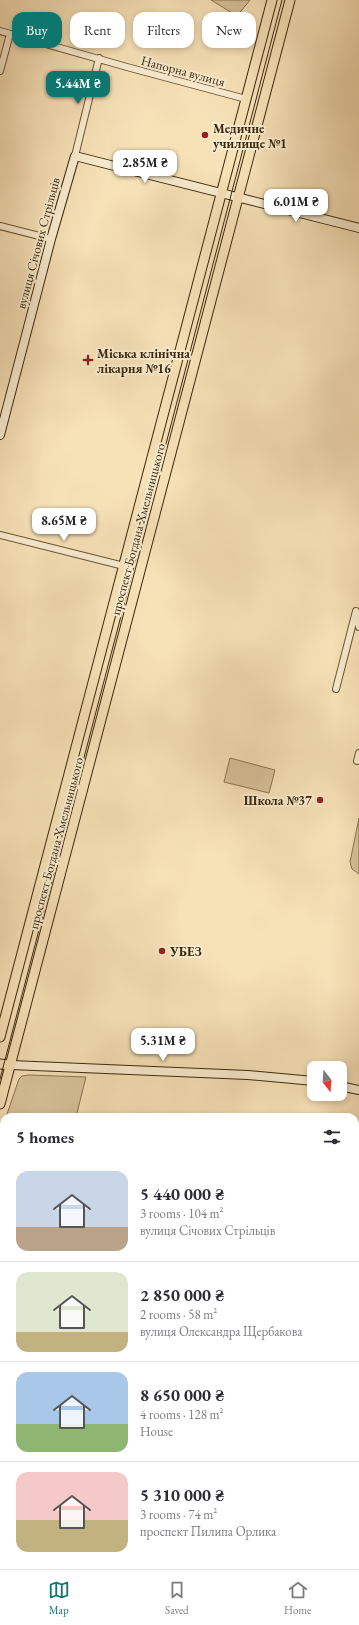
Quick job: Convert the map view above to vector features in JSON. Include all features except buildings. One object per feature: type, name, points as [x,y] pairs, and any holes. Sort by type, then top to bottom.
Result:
[{"type":"main road","name":"проспект Богдана Хмельницького","points":[[0,1037],[272,0]]},
{"type":"main road","name":"проспект Богдана Хмельницького","points":[[0,1104],[290,0]]},
{"type":"main road","points":[[124,566],[140,570]]},
{"type":"main road","points":[[68,779],[85,783]]},
{"type":"main road","points":[[0,1064],[11,1065]]},
{"type":"street","name":"Напорна вулиця","points":[[0,31],[246,99]]},
{"type":"street","points":[[0,71],[10,34]]},
{"type":"street","name":"вулиця Січових Стрільців","points":[[0,435],[51,239],[75,156],[99,58]]},
{"type":"street","points":[[75,156],[359,228]]},
{"type":"street","points":[[0,226],[51,239]]},
{"type":"street","points":[[0,535],[124,566]]},
{"type":"street","points":[[357,612],[359,627]]},
{"type":"street","points":[[336,689],[357,612]]},
{"type":"street","points":[[357,761],[359,753]]},
{"type":"street","points":[[11,1065],[248,1075],[307,1080]]},
{"type":"street","points":[[347,1087],[359,1090]]},
{"type":"shaded area","points":[[211,0],[250,0],[240,12],[230,12]]},
{"type":"shaded area","points":[[230,758],[275,770],[269,793],[224,782]]},
{"type":"shaded area","points":[[359,818],[359,874],[352,869],[350,862]]},
{"type":"shaded area","points":[[22,1076],[86,1077],[77,1113],[7,1113],[19,1079]]},
{"type":"tram line","points":[[0,1079],[282,0]]},
{"type":"place","name":"Медичне училище №1","points":[[205,135]]},
{"type":"place","name":"Міська клінічна лікарня №16","points":[[88,360]]},
{"type":"place","name":"Школа №37","points":[[320,800]]},
{"type":"place","name":"УБЕЗ","points":[[162,951]]}]
